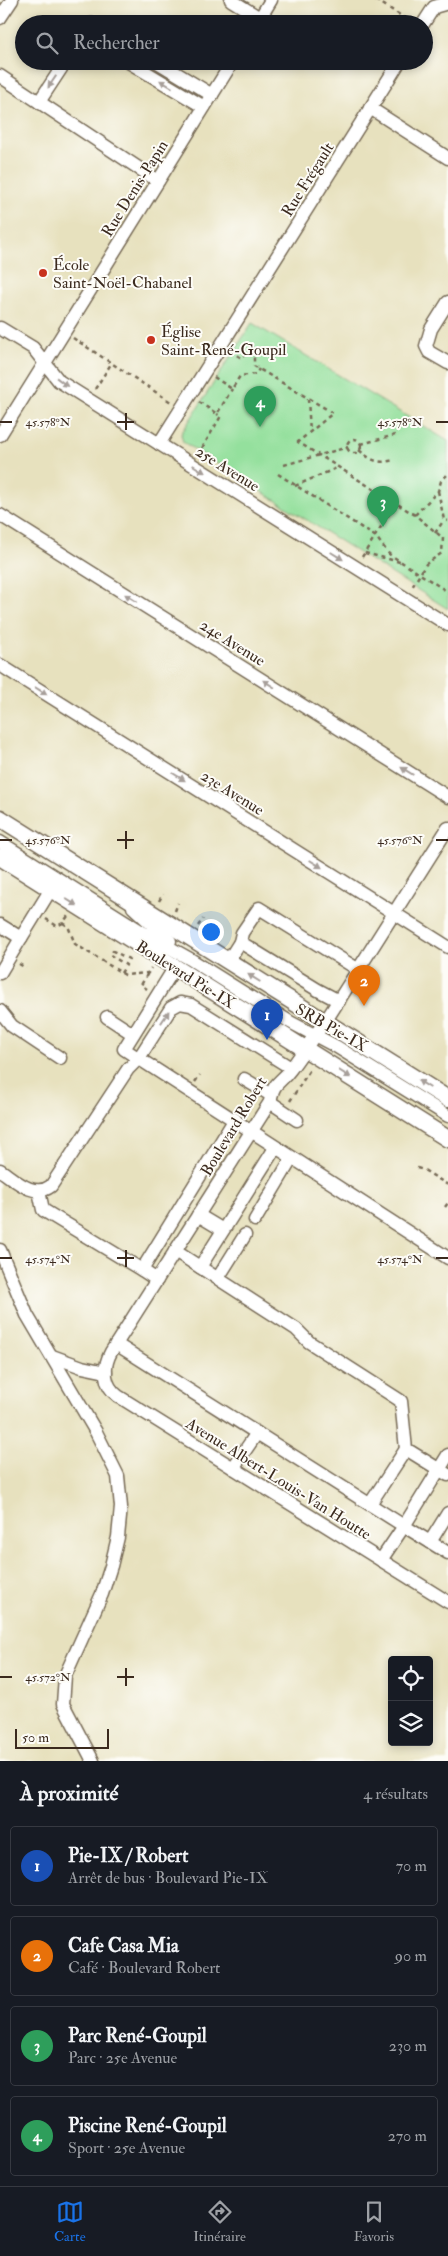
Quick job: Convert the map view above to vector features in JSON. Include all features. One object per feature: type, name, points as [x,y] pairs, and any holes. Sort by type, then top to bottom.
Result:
[{"type":"main road","name":"Boulevard Pie-IX","points":[[0,818],[448,1099]]},
{"type":"main road","name":"Boulevard Pie-IX","points":[[0,857],[448,1138]]},
{"type":"street","points":[[0,18],[12,0]]},
{"type":"street","points":[[231,0],[250,15]]},
{"type":"street","points":[[262,15],[272,0]]},
{"type":"street","points":[[429,15],[434,7],[448,3]]},
{"type":"street","points":[[39,102],[60,70]]},
{"type":"street","points":[[142,70],[204,107]]},
{"type":"street","points":[[171,70],[212,95]]},
{"type":"street","name":"Rue Denis-Papin","points":[[0,434],[227,70]]},
{"type":"street","name":"Rue Frégault","points":[[159,444],[394,70]]},
{"type":"street","points":[[0,76],[158,181]]},
{"type":"street","points":[[370,108],[448,158]]},
{"type":"street","points":[[448,302],[431,330],[426,346],[430,352],[448,363]]},
{"type":"street","name":"25e Avenue","points":[[0,328],[33,348],[59,381],[448,625]]},
{"type":"street","name":"24e Avenue","points":[[0,515],[448,797]]},
{"type":"street","name":"23e Avenue","points":[[0,665],[448,947]]},
{"type":"street","name":"Boulevard Robert","points":[[106,1372],[109,1356],[116,1344],[251,1131],[270,1099],[276,1083],[291,1068],[325,1022],[448,828]]},
{"type":"street","name":"SRB Pie-IX","points":[[0,842],[147,935],[190,959],[290,1022],[448,1116]]},
{"type":"street","points":[[0,973],[51,890]]},
{"type":"street","name":"SRB Pie-IX","points":[[118,892],[157,931],[190,959]]},
{"type":"street","points":[[228,961],[240,942],[242,933],[259,908],[359,970]]},
{"type":"street","points":[[0,925],[21,938]]},
{"type":"street","points":[[240,942],[286,971],[339,1000]]},
{"type":"street","points":[[175,967],[124,1049],[448,1258]]},
{"type":"street","points":[[274,990],[286,971]]},
{"type":"street","points":[[0,1170],[32,1190],[49,1189],[128,1069],[139,1058],[171,1008],[183,1003],[191,1004],[291,1068]]},
{"type":"street","points":[[0,1011],[12,1026],[60,1058]]},
{"type":"street","points":[[108,1018],[133,1034]]},
{"type":"street","points":[[244,1078],[297,1120]]},
{"type":"street","name":"SRB Pie-IX","points":[[432,1107],[448,1120]]},
{"type":"street","points":[[142,1270],[235,1119]]},
{"type":"street","points":[[200,1267],[275,1148]]},
{"type":"street","points":[[254,1220],[292,1158]]},
{"type":"street","points":[[39,1191],[43,1210],[157,1280]]},
{"type":"street","points":[[198,1215],[223,1230]]},
{"type":"street","points":[[218,1278],[245,1236]]},
{"type":"street","points":[[0,1250],[27,1314],[96,1432],[118,1476],[120,1507],[118,1537],[111,1566],[102,1594],[65,1676],[63,1704],[93,1761]]},
{"type":"street","points":[[175,1251],[296,1328],[309,1342],[401,1401],[406,1449],[370,1504]]},
{"type":"street","points":[[116,1344],[448,1554]]},
{"type":"street","points":[[52,1356],[82,1367],[106,1372]]},
{"type":"street","name":"Avenue Albert-Louis-Van Houtte","points":[[106,1372],[107,1382],[115,1394],[448,1602]]},
{"type":"street","points":[[233,1468],[257,1433]]},
{"type":"street","points":[[406,1449],[444,1473]]},
{"type":"street","points":[[381,1560],[444,1473],[448,1456]]},
{"type":"street","points":[[430,1542],[448,1514]]},
{"type":"path","points":[[376,0],[400,15]]},
{"type":"path","points":[[63,332],[180,408]]},
{"type":"path","points":[[222,346],[240,357],[254,352],[254,366],[333,413],[298,442],[415,515],[443,538],[442,553],[426,564],[405,598]]},
{"type":"path","points":[[88,399],[111,364]]},
{"type":"path","points":[[217,414],[240,376],[256,374],[259,369]]},
{"type":"path","points":[[226,385],[232,389]]},
{"type":"path","points":[[308,398],[310,433]]},
{"type":"path","points":[[192,464],[221,416],[211,410]]},
{"type":"path","points":[[348,448],[348,443],[353,439],[361,444],[395,435]]},
{"type":"path","points":[[359,450],[361,444]]},
{"type":"path","points":[[284,465],[348,448],[354,452],[359,450]]},
{"type":"path","points":[[359,450],[374,462],[382,463],[394,460]]},
{"type":"path","points":[[295,486],[339,467]]},
{"type":"path","points":[[278,474],[376,537],[389,554],[448,592]]},
{"type":"path","points":[[415,515],[438,491],[441,481],[448,474]]},
{"type":"path","points":[[435,533],[444,520],[438,491]]},
{"type":"path","points":[[355,568],[396,503]]},
{"type":"path","points":[[444,520],[448,521]]},
{"type":"path","points":[[365,553],[401,562]]},
{"type":"path","points":[[52,923],[57,926],[63,923],[68,916]]},
{"type":"path","points":[[63,923],[68,926],[75,944],[124,975],[148,973]]},
{"type":"path","points":[[121,973],[126,965],[110,955],[113,951],[129,959],[131,956]]},
{"type":"path","points":[[96,962],[98,958]]},
{"type":"path","points":[[22,966],[26,968]]},
{"type":"path","points":[[150,991],[141,985],[151,968]]},
{"type":"path","points":[[289,1102],[312,1067]]},
{"type":"path","points":[[197,1080],[200,1075]]},
{"type":"path","points":[[416,1168],[424,1170],[448,1185]]},
{"type":"path","points":[[445,1207],[448,1202]]},
{"type":"green space","points":[[252,323],[448,441],[448,609],[183,442],[181,434]]},
{"type":"place","name":"École Saint-Noël-Chabanel","points":[[43,273]]},
{"type":"place","name":"Église Saint-René-Goupil","points":[[151,340]]},
{"type":"place","name":"Piscine René-Goupil","points":[[260,427]]},
{"type":"place","name":"Parc René-Goupil","points":[[383,527]]},
{"type":"place","name":"Cafe Casa Mia","points":[[364,1006]]},
{"type":"place","name":"Pie-IX / Robert","points":[[267,1040]]}]
